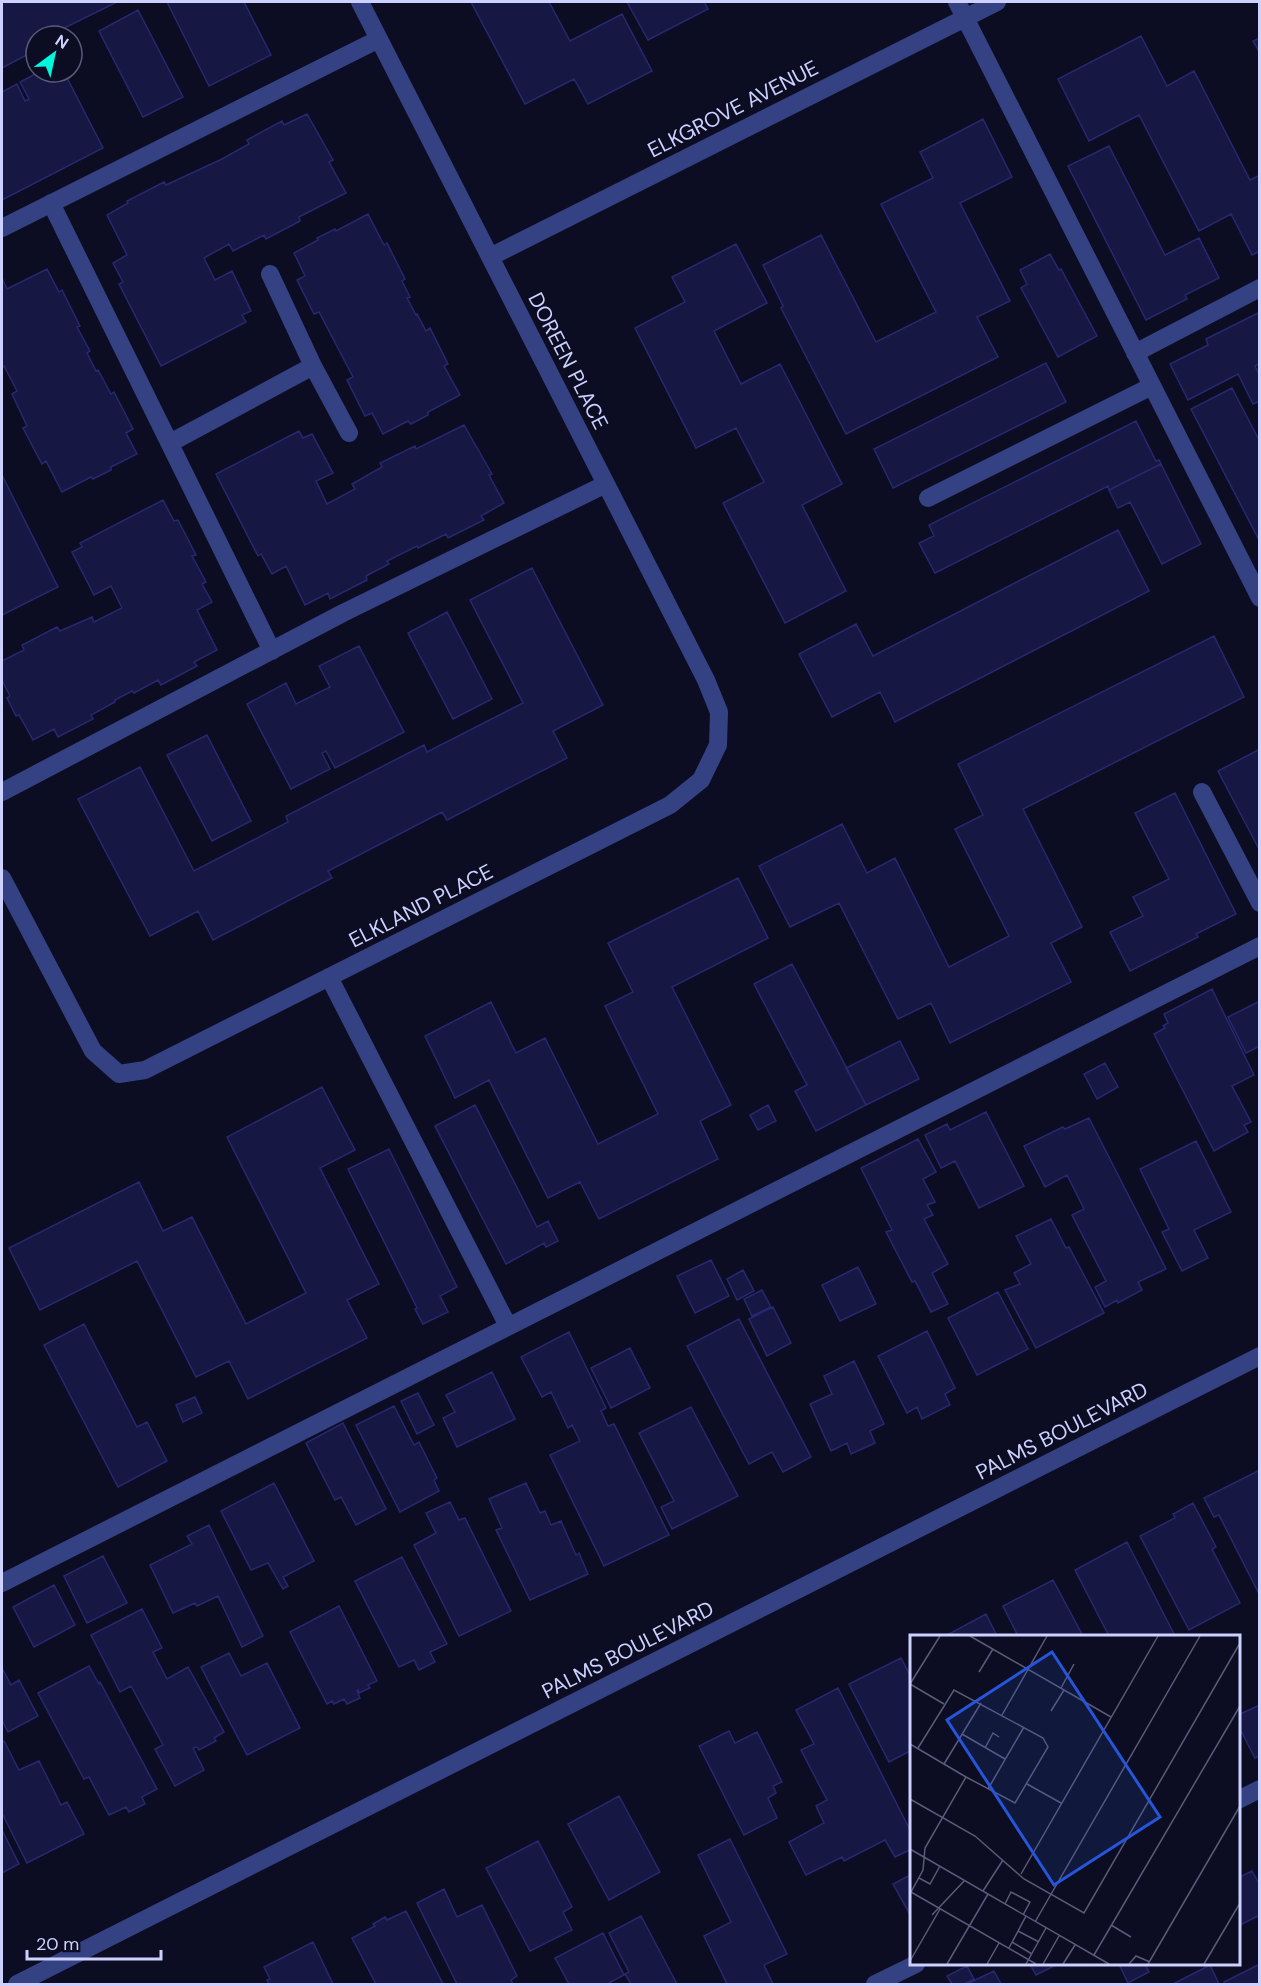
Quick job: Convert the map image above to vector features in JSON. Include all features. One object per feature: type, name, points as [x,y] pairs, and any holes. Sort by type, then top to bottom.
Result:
[{"type":"street","name":"DOREEN PLACE","points":[[360,2],[706,680],[719,712],[718,746]]},
{"type":"street","name":"ELKGROVE AVENUE","points":[[490,257],[961,10],[997,2]]},
{"type":"street","points":[[961,10],[1260,598]]},
{"type":"street","points":[[2,228],[379,39]]},
{"type":"street","points":[[51,203],[272,651]]},
{"type":"street","points":[[270,274],[313,366],[349,433]]},
{"type":"street","points":[[1135,353],[1260,288]]},
{"type":"street","points":[[170,443],[313,366]]},
{"type":"street","points":[[928,498],[1152,386]]},
{"type":"street","points":[[2,792],[354,608],[606,484]]},
{"type":"street","name":"ELKLAND PLACE","points":[[2,878],[93,1051],[119,1074],[145,1070],[670,805],[701,780],[718,746]]},
{"type":"street","points":[[1202,792],[1260,903]]},
{"type":"street","points":[[2,1583],[1260,946]]},
{"type":"street","points":[[329,977],[508,1326]]},
{"type":"street","name":"PALMS BOULEVARD","points":[[17,1984],[1260,1356]]},
{"type":"street","points":[[1240,1799],[1260,1789]]},
{"type":"street","points":[[875,1984],[914,1965]]},
{"type":"building","points":[[2,2],[117,2],[72,24],[24,24],[24,56],[2,68]]},
{"type":"building","points":[[167,2],[244,2],[271,55],[209,86]]},
{"type":"building","points":[[471,2],[549,2],[570,41],[622,14],[652,71],[588,104],[574,79],[525,104]]},
{"type":"building","points":[[627,2],[704,2],[708,9],[648,40]]},
{"type":"building","points":[[138,10],[183,97],[143,117],[99,31]]},
{"type":"building","points":[[1141,36],[1167,86],[1194,71],[1250,180],[1260,175],[1260,251],[1252,255],[1231,214],[1199,231],[1139,115],[1089,141],[1058,79]]},
{"type":"building","points":[[1260,38],[1260,53],[1253,41]]},
{"type":"building","points":[[24,80],[24,84],[70,84],[103,148],[2,200],[2,92],[17,84],[25,101],[29,99],[20,82]]},
{"type":"building","points":[[307,114],[333,160],[329,162],[346,193],[299,217],[300,221],[266,239],[264,235],[233,251],[229,244],[204,258],[215,280],[232,271],[251,311],[242,315],[246,322],[161,366],[119,284],[123,282],[113,263],[127,255],[107,215],[128,203],[127,201],[164,182],[166,185],[222,159],[249,144],[247,140],[282,121],[284,125]]},
{"type":"building","points":[[983,119],[1012,177],[960,203],[1010,301],[977,317],[998,357],[846,434],[781,308],[783,306],[763,265],[821,235],[876,342],[936,312],[881,204],[933,178],[920,152]]},
{"type":"building","points":[[1109,146],[1165,255],[1199,238],[1219,278],[1185,295],[1187,299],[1146,320],[1068,166]]},
{"type":"building","points":[[368,214],[384,245],[387,243],[405,279],[402,281],[410,297],[407,298],[426,331],[430,328],[448,364],[444,366],[460,395],[411,424],[408,421],[383,434],[372,413],[365,416],[347,380],[353,377],[319,312],[314,314],[297,280],[305,276],[294,253],[318,240],[317,238]]},
{"type":"building","points":[[736,244],[767,303],[714,331],[741,384],[780,364],[842,484],[802,505],[846,591],[785,623],[723,503],[764,482],[736,428],[696,448],[635,328],[685,302],[672,277]]},
{"type":"building","points":[[1050,254],[1059,270],[1061,269],[1097,336],[1058,357],[1021,288],[1027,284],[1020,270]]},
{"type":"building","points":[[47,269],[59,292],[62,290],[80,326],[77,327],[90,351],[87,353],[96,371],[98,370],[111,394],[114,392],[133,429],[126,433],[137,454],[111,467],[111,470],[93,479],[91,477],[62,492],[46,461],[42,464],[23,428],[27,426],[12,394],[17,391],[4,366],[2,368],[2,278],[7,289]]},
{"type":"building","points":[[1260,312],[1260,363],[1255,366],[1260,376],[1260,401],[1253,404],[1238,374],[1188,400],[1170,364],[1208,345],[1206,339]]},
{"type":"building","points":[[1046,363],[1066,402],[893,488],[874,449]]},
{"type":"building","points":[[1232,388],[1260,442],[1260,542],[1191,409]]},
{"type":"building","points":[[1136,421],[1156,461],[1159,460],[1161,464],[1109,490],[1108,486],[935,573],[919,543],[934,536],[929,525]]},
{"type":"building","points":[[464,425],[492,474],[489,475],[504,503],[481,516],[484,520],[448,538],[446,534],[387,561],[389,564],[366,576],[367,580],[330,599],[328,593],[305,605],[286,566],[272,574],[261,554],[258,556],[216,474],[299,431],[303,438],[312,434],[333,473],[316,481],[327,504],[355,489],[352,484],[382,467],[380,463],[415,446],[416,449]]},
{"type":"building","points":[[1161,464],[1201,544],[1162,564],[1130,502],[1118,508],[1109,490]]},
{"type":"building","points":[[2,475],[58,587],[2,615]]},
{"type":"building","points":[[163,500],[174,521],[178,520],[196,555],[192,556],[206,582],[202,584],[212,602],[197,610],[217,650],[194,662],[197,666],[161,685],[158,680],[115,700],[91,715],[93,719],[58,737],[54,729],[33,740],[19,715],[16,716],[7,698],[10,696],[2,680],[2,661],[24,650],[22,645],[57,627],[60,631],[92,617],[94,622],[122,608],[111,586],[94,595],[72,552],[82,547],[80,543]]},
{"type":"building","points":[[1118,530],[1149,591],[895,722],[880,692],[832,717],[799,654],[856,624],[873,656]]},
{"type":"building","points":[[532,568],[603,705],[553,731],[567,758],[447,820],[442,812],[328,871],[332,878],[213,940],[198,911],[150,936],[78,799],[140,767],[194,871],[288,822],[286,816],[424,745],[427,752],[523,703],[470,600]]},
{"type":"building","points":[[447,612],[492,699],[453,719],[408,633]]},
{"type":"building","points":[[1214,636],[1244,697],[1023,809],[1082,927],[1051,943],[1071,982],[950,1043],[931,1003],[898,1019],[839,903],[790,927],[759,866],[842,824],[867,873],[895,858],[949,967],[1009,936],[955,829],[983,815],[958,764]]},
{"type":"building","points":[[359,646],[404,732],[335,768],[326,751],[322,753],[330,769],[291,789],[247,704],[286,683],[296,704],[330,687],[319,666]]},
{"type":"building","points":[[207,735],[251,821],[212,841],[167,755]]},
{"type":"building","points":[[1260,749],[1260,851],[1218,771]]},
{"type":"building","points":[[1175,793],[1236,914],[1196,934],[1198,937],[1130,971],[1110,932],[1143,916],[1133,897],[1169,879],[1135,813]]},
{"type":"building","points":[[738,878],[768,938],[672,987],[731,1105],[700,1121],[718,1159],[599,1219],[580,1182],[548,1198],[489,1080],[455,1098],[425,1036],[491,1002],[516,1053],[545,1038],[598,1144],[658,1114],[605,1006],[633,992],[608,943]]},
{"type":"building","points":[[792,964],[866,1105],[816,1131],[795,1091],[807,1085],[754,984]]},
{"type":"building","points":[[1212,989],[1254,1075],[1232,1086],[1251,1122],[1244,1125],[1248,1132],[1214,1151],[1154,1034],[1165,1028],[1163,1026],[1168,1023],[1164,1014]]},
{"type":"building","points":[[1260,1001],[1260,1046],[1246,1053],[1228,1017]]},
{"type":"building","points":[[900,1041],[919,1079],[866,1105],[846,1068]]},
{"type":"building","points":[[1105,1063],[1118,1087],[1097,1099],[1084,1074]]},
{"type":"building","points":[[322,1087],[355,1150],[320,1168],[379,1284],[347,1300],[367,1338],[248,1399],[229,1361],[196,1377],[137,1261],[40,1310],[9,1248],[139,1182],[163,1231],[192,1217],[246,1324],[306,1293],[227,1137]]},
{"type":"building","points":[[475,1105],[537,1227],[548,1221],[558,1241],[546,1247],[544,1243],[506,1264],[435,1126]]},
{"type":"building","points":[[768,1105],[776,1121],[758,1130],[750,1115]]},
{"type":"building","points":[[986,1112],[1024,1186],[979,1208],[955,1161],[941,1168],[925,1135],[947,1124],[950,1130]]},
{"type":"building","points":[[1089,1118],[1166,1269],[1138,1282],[1142,1290],[1105,1307],[1095,1287],[1106,1281],[1072,1215],[1084,1209],[1067,1175],[1045,1187],[1024,1146],[1063,1127],[1065,1129]]},
{"type":"building","points":[[918,1139],[936,1172],[923,1179],[935,1202],[927,1205],[933,1215],[924,1219],[948,1264],[932,1273],[948,1304],[931,1312],[915,1281],[912,1282],[886,1232],[892,1230],[861,1168]]},
{"type":"building","points":[[1196,1141],[1231,1212],[1194,1230],[1208,1258],[1182,1271],[1162,1232],[1169,1229],[1140,1169]]},
{"type":"building","points":[[389,1149],[457,1287],[440,1296],[448,1312],[423,1324],[348,1169]]},
{"type":"building","points":[[1051,1219],[1066,1248],[1069,1247],[1104,1313],[1036,1348],[1005,1290],[1020,1284],[1014,1273],[1031,1264],[1016,1236]]},
{"type":"building","points":[[711,1260],[729,1296],[695,1313],[677,1276]]},
{"type":"building","points":[[858,1267],[876,1304],[840,1321],[822,1285]]},
{"type":"building","points":[[743,1270],[754,1291],[737,1300],[727,1279]]},
{"type":"building","points":[[762,1290],[771,1307],[752,1316],[744,1299]]},
{"type":"building","points":[[998,1292],[1028,1349],[977,1375],[948,1318]]},
{"type":"building","points":[[773,1307],[791,1343],[767,1356],[749,1319]]},
{"type":"building","points":[[739,1319],[811,1457],[783,1472],[772,1452],[749,1464],[687,1346]]},
{"type":"building","points":[[84,1324],[137,1427],[147,1422],[167,1461],[118,1487],[44,1345]]},
{"type":"building","points":[[927,1331],[955,1388],[945,1394],[950,1405],[922,1419],[917,1407],[907,1413],[878,1356]]},
{"type":"building","points":[[569,1332],[606,1408],[601,1411],[608,1426],[614,1424],[669,1535],[604,1566],[550,1455],[580,1441],[572,1425],[568,1428],[551,1392],[542,1397],[521,1357]]},
{"type":"building","points":[[630,1348],[650,1388],[611,1408],[591,1368]]},
{"type":"building","points":[[854,1361],[884,1424],[870,1431],[875,1443],[851,1454],[847,1443],[831,1451],[810,1404],[832,1394],[824,1376]]},
{"type":"building","points":[[492,1372],[515,1419],[457,1447],[443,1418],[455,1412],[446,1395]]},
{"type":"building","points":[[418,1393],[434,1425],[417,1434],[401,1401]]},
{"type":"building","points":[[195,1397],[202,1413],[183,1422],[176,1405]]},
{"type":"building","points":[[394,1406],[414,1445],[419,1442],[437,1478],[434,1480],[439,1491],[400,1512],[356,1425]]},
{"type":"building","points":[[691,1407],[738,1496],[672,1529],[661,1507],[674,1501],[639,1433]]},
{"type":"building","points":[[343,1423],[386,1509],[356,1525],[341,1497],[335,1500],[306,1443]]},
{"type":"building","points":[[1260,1470],[1260,1596],[1219,1515],[1214,1517],[1204,1498]]},
{"type":"building","points":[[274,1483],[314,1561],[283,1577],[288,1586],[283,1589],[268,1563],[251,1570],[221,1511]]},
{"type":"building","points":[[526,1483],[540,1513],[545,1511],[551,1525],[561,1521],[576,1555],[579,1553],[588,1574],[530,1600],[496,1530],[502,1528],[489,1499]]},
{"type":"building","points":[[450,1502],[459,1520],[465,1518],[511,1611],[459,1636],[414,1545],[436,1533],[426,1513]]},
{"type":"building","points":[[1193,1503],[1216,1547],[1212,1549],[1240,1603],[1189,1630],[1140,1536],[1175,1518],[1173,1514]]},
{"type":"building","points":[[209,1525],[263,1636],[242,1647],[218,1596],[197,1606],[195,1603],[173,1613],[150,1565],[192,1544],[187,1536]]},
{"type":"building","points":[[1127,1542],[1174,1635],[1108,1635],[1075,1570]]},
{"type":"building","points":[[103,1556],[127,1603],[87,1623],[64,1576]]},
{"type":"building","points":[[402,1557],[447,1644],[430,1652],[435,1662],[419,1670],[414,1660],[399,1667],[355,1581]]},
{"type":"building","points":[[1053,1580],[1082,1635],[1018,1635],[1003,1606]]},
{"type":"building","points":[[54,1585],[75,1625],[34,1647],[13,1607]]},
{"type":"building","points":[[339,1606],[377,1681],[368,1685],[370,1688],[359,1693],[358,1690],[360,1698],[347,1704],[344,1699],[334,1704],[332,1701],[327,1704],[290,1632]]},
{"type":"building","points":[[142,1609],[162,1648],[153,1652],[167,1679],[188,1667],[224,1732],[214,1738],[216,1741],[199,1750],[197,1747],[193,1748],[204,1770],[175,1786],[155,1749],[163,1745],[131,1686],[120,1692],[91,1635]]},
{"type":"building","points":[[986,1614],[996,1635],[947,1635]]},
{"type":"building","points":[[229,1653],[241,1676],[267,1663],[300,1728],[247,1755],[201,1667]]},
{"type":"building","points":[[901,1658],[910,1675],[910,1751],[889,1762],[849,1684]]},
{"type":"building","points":[[89,1666],[99,1684],[100,1682],[157,1789],[142,1797],[145,1804],[129,1812],[126,1807],[109,1815],[89,1777],[84,1779],[38,1693]]},
{"type":"building","points":[[2,1668],[11,1685],[19,1680],[38,1716],[8,1732],[2,1720]]},
{"type":"building","points":[[838,1688],[909,1828],[910,1850],[895,1857],[885,1840],[844,1861],[842,1857],[806,1875],[789,1842],[824,1823],[816,1806],[827,1800],[801,1750],[814,1744],[796,1710]]},
{"type":"building","points":[[1260,1705],[1260,1756],[1255,1758],[1240,1729],[1240,1714]]},
{"type":"building","points":[[729,1731],[735,1743],[757,1732],[782,1782],[773,1786],[776,1793],[768,1798],[777,1818],[744,1835],[699,1746]]},
{"type":"building","points":[[4,1741],[19,1770],[39,1761],[61,1805],[67,1802],[84,1834],[27,1863],[2,1813],[2,1743]]},
{"type":"building","points":[[619,1796],[660,1872],[609,1900],[568,1824]]},
{"type":"building","points":[[2,1830],[19,1864],[2,1873]]},
{"type":"building","points":[[730,1839],[787,1954],[764,1965],[773,1984],[727,1984],[704,1936],[731,1922],[698,1855]]},
{"type":"building","points":[[538,1841],[572,1907],[563,1912],[572,1930],[530,1951],[486,1868]]},
{"type":"building","points":[[1252,1871],[1260,1885],[1260,1915],[1240,1925],[1240,1877]]},
{"type":"building","points":[[910,1875],[910,1914],[893,1884]]},
{"type":"building","points":[[444,1889],[457,1917],[482,1905],[517,1976],[511,1980],[513,1984],[457,1984],[417,1903]]},
{"type":"building","points":[[406,1911],[443,1984],[376,1984],[352,1938],[375,1926],[373,1924],[385,1917],[387,1920]]},
{"type":"building","points":[[641,1916],[677,1984],[631,1984],[625,1974],[629,1972],[609,1933]]},
{"type":"building","points":[[603,1933],[624,1975],[607,1984],[569,1984],[555,1958]]},
{"type":"building","points":[[313,1942],[333,1984],[269,1984],[267,1980],[270,1979],[264,1967]]},
{"type":"building","points":[[1260,1964],[1260,1984],[1226,1984],[1224,1982]]},
{"type":"building","points":[[1031,1965],[1056,1965],[1036,1975]]},
{"type":"building","points":[[1119,1965],[1146,1965],[1149,1972],[1128,1983]]},
{"type":"building","points":[[1210,1965],[1219,1984],[1173,1984]]},
{"type":"building","points":[[967,1966],[974,1979],[964,1984],[952,1984],[947,1976]]},
{"type":"building","points":[[994,1971],[1001,1984],[967,1984]]}]
